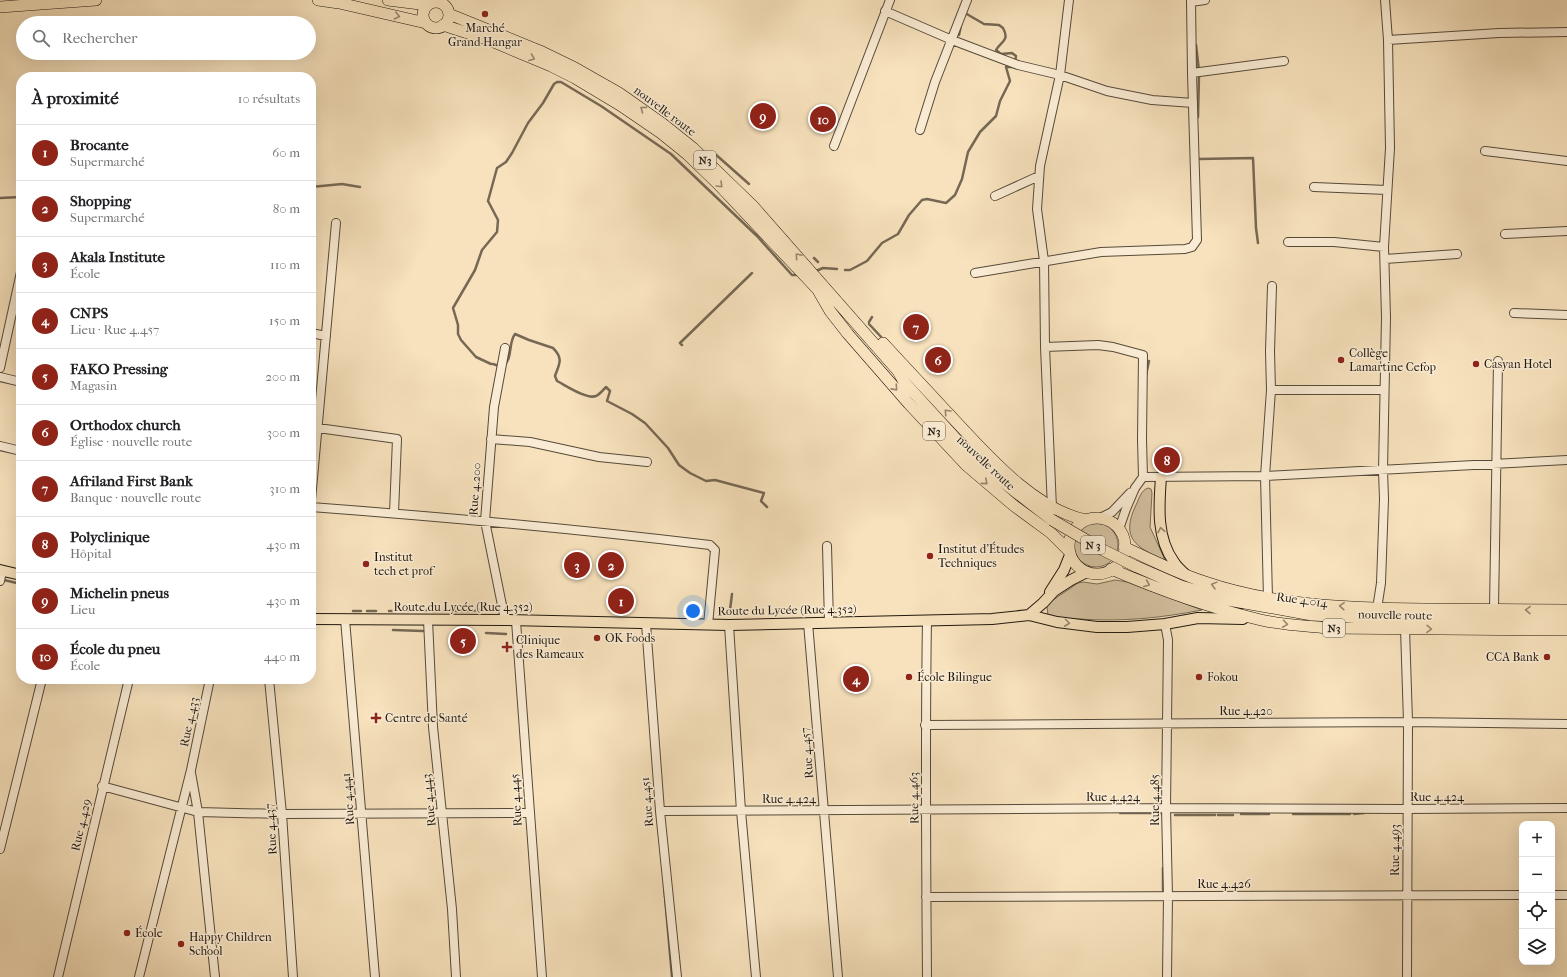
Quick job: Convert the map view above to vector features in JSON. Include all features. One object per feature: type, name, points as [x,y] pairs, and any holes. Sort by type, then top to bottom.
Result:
[{"type":"highway","points":[[0,7],[96,0]]},
{"type":"highway","points":[[318,0],[339,3],[426,23],[431,27],[438,28],[447,20],[449,14],[446,7],[438,2],[428,5],[388,0]]},
{"type":"highway","points":[[426,23],[423,14],[428,5]]},
{"type":"highway","name":"nouvelle route","points":[[449,14],[540,51],[575,68],[641,108],[692,148],[740,193],[774,228],[822,290],[895,375],[904,382],[967,451],[999,479],[1052,520]]},
{"type":"highway","name":"nouvelle route","points":[[443,25],[489,40],[552,66],[620,105],[661,133],[687,154],[718,184],[822,290],[843,300],[993,461],[1052,508],[1066,515],[1086,520]]},
{"type":"highway","name":"nouvelle route","points":[[822,290],[830,311],[852,339],[909,404],[966,464],[1013,505],[1051,533],[1070,553]]},
{"type":"highway","points":[[1100,518],[1107,520],[1119,529],[1123,538],[1124,547],[1120,560],[1111,569],[1103,573],[1087,572],[1077,565],[1070,553],[1069,542],[1072,533],[1078,525],[1086,520],[1100,518]]},
{"type":"highway","name":"Rue 4.014","points":[[1052,520],[1103,550],[1135,566],[1181,586],[1228,600],[1312,615],[1389,619],[1567,620]]},
{"type":"highway","name":"nouvelle route","points":[[1124,547],[1161,565],[1206,583],[1268,598],[1304,604],[1377,609],[1567,610]]},
{"type":"highway","name":"nouvelle route","points":[[1111,569],[1155,588],[1198,602],[1262,620],[1289,624],[1328,628],[1567,630]]},
{"type":"main road","points":[[1161,477],[1159,506],[1160,526],[1163,538],[1168,552],[1174,562],[1186,575]]},
{"type":"main road","points":[[1043,603],[1064,570],[1070,553]]},
{"type":"main road","points":[[1,570],[16,574]]},
{"type":"main road","points":[[1029,615],[1054,591],[1087,572]]},
{"type":"main road","points":[[1029,615],[1057,622],[1097,627],[1127,627],[1165,624],[1205,618],[1262,620]]},
{"type":"main road","name":"Route du Lycée (Rue 4.352)","points":[[316,619],[516,620],[729,625],[992,619],[1029,615]]},
{"type":"street","points":[[834,146],[890,0]]},
{"type":"street","points":[[920,130],[936,82],[967,0]]},
{"type":"street","points":[[1052,508],[1045,347],[1044,261],[1037,209],[1039,176],[1060,75],[1069,0]]},
{"type":"street","points":[[975,273],[1102,252],[1172,250],[1192,247],[1197,240],[1191,1],[1204,0]]},
{"type":"street","points":[[1377,609],[1381,582],[1384,498],[1382,471],[1384,390],[1384,247],[1390,148],[1388,40],[1385,0]]},
{"type":"street","points":[[885,11],[952,40],[1015,63],[1060,75],[1107,91],[1152,100],[1193,103]]},
{"type":"street","points":[[1388,40],[1499,33],[1567,32]]},
{"type":"street","points":[[1192,73],[1284,61]]},
{"type":"street","points":[[1485,151],[1567,161]]},
{"type":"street","points":[[995,196],[1039,176]]},
{"type":"street","points":[[1314,187],[1387,190]]},
{"type":"street","points":[[316,419],[326,336],[336,223]]},
{"type":"street","points":[[1505,234],[1567,231]]},
{"type":"street","points":[[1288,242],[1334,242],[1384,247]]},
{"type":"street","points":[[1385,259],[1457,254]]},
{"type":"street","points":[[1268,598],[1265,476],[1271,390],[1270,351],[1272,286]]},
{"type":"street","points":[[0,368],[16,295]]},
{"type":"street","points":[[1514,313],[1567,316]]},
{"type":"street","points":[[316,334],[326,336]]},
{"type":"street","points":[[1045,347],[1085,345],[1113,347],[1143,355],[1143,477],[1135,488],[1112,512],[1100,518]]},
{"type":"street","name":"Rue 4.200","points":[[505,348],[494,407],[485,521],[505,620]]},
{"type":"street","points":[[1494,609],[1498,361]]},
{"type":"street","points":[[0,377],[16,381]]},
{"type":"street","points":[[1271,390],[1384,390]]},
{"type":"street","points":[[316,427],[397,439],[394,513]]},
{"type":"street","points":[[491,439],[530,442],[599,457],[647,462]]},
{"type":"street","points":[[0,446],[16,450]]},
{"type":"street","points":[[1143,477],[1265,476],[1567,460]]},
{"type":"street","points":[[1119,529],[1122,517],[1135,488]]},
{"type":"street","points":[[316,507],[485,521],[710,545],[715,550],[708,624]]},
{"type":"street","points":[[827,546],[828,623]]},
{"type":"street","points":[[0,581],[1,570]]},
{"type":"street","name":"Rue 4.441","points":[[345,619],[375,977]]},
{"type":"street","name":"Rue 4.443","points":[[428,620],[433,727],[452,909],[456,977]]},
{"type":"street","name":"Rue 4.445","points":[[516,620],[542,977]]},
{"type":"street","name":"Rue 4.463","points":[[927,620],[925,725],[927,810],[927,977]]},
{"type":"street","name":"Rue 4.457","points":[[808,623],[838,977]]},
{"type":"street","name":"Rue 4.451","points":[[646,624],[660,811],[677,977]]},
{"type":"street","name":"Rue 4.485","points":[[1165,624],[1168,640],[1166,808],[1168,896],[1167,977]]},
{"type":"street","points":[[729,625],[741,811],[756,977]]},
{"type":"street","name":"Rue 4.493","points":[[1405,628],[1408,722],[1407,977]]},
{"type":"street","points":[[0,849],[41,684]]},
{"type":"street","name":"Rue 4.429","points":[[58,977],[102,786],[128,684]]},
{"type":"street","name":"Rue 4.433","points":[[139,977],[182,808],[209,684]]},
{"type":"street","name":"Rue 4.437","points":[[269,684],[282,814],[293,977]]},
{"type":"street","name":"Rue 4.420","points":[[925,725],[1408,722],[1567,724]]},
{"type":"street","points":[[191,770],[198,812],[215,977]]},
{"type":"street","points":[[102,786],[198,812],[282,814],[529,813]]},
{"type":"street","name":"Rue 4.424","points":[[660,811],[1166,808],[1567,808]]},
{"type":"street","points":[[1555,895],[1567,895]]},
{"type":"street","name":"Rue 4.426","points":[[926,897],[1519,896]]},
{"type":"shaded area","points":[[1148,488],[1151,489],[1152,493],[1150,527],[1165,560],[1155,556],[1139,546],[1130,534],[1131,516],[1140,495]]},
{"type":"shaded area","points":[[1096,523],[1108,527],[1114,533],[1118,545],[1114,557],[1108,563],[1096,567],[1084,563],[1078,557],[1074,545],[1078,533],[1084,527]]},
{"type":"shaded area","points":[[1115,580],[1127,582],[1202,610],[1126,620],[1067,619],[1048,615],[1047,607],[1050,602],[1078,583],[1083,582],[1097,584]]},
{"type":"waterway","points":[[845,270],[850,270],[867,261],[882,243],[898,234],[909,215],[922,200],[927,199],[946,203],[955,195],[962,179],[968,152],[980,132],[996,116],[1000,101],[1010,81],[1006,67],[1014,67],[1016,56],[1012,53],[1001,54],[996,50],[1006,36],[1003,28],[999,25],[984,24],[965,13]]},
{"type":"waterway","points":[[959,35],[961,25]]},
{"type":"waterway","points":[[1196,45],[1199,71]]},
{"type":"waterway","points":[[1198,117],[1199,75]]},
{"type":"waterway","points":[[488,201],[497,168],[506,162],[528,123],[543,103],[554,84],[561,82],[601,106],[671,154],[757,236],[792,275],[796,275]]},
{"type":"waterway","points":[[714,153],[749,184]]},
{"type":"waterway","points":[[1199,159],[1253,158],[1258,243]]},
{"type":"waterway","points":[[316,187],[342,184],[360,187]]},
{"type":"waterway","points":[[0,198],[16,197]]},
{"type":"waterway","points":[[488,201],[498,220],[497,232],[482,250],[475,270],[453,308],[458,325],[458,334],[461,340],[476,357],[491,364]]},
{"type":"waterway","points":[[814,258],[818,262]]},
{"type":"waterway","points":[[816,271],[823,268],[837,269]]},
{"type":"waterway","points":[[682,345],[680,343],[752,273]]},
{"type":"waterway","points":[[869,322],[872,317]]},
{"type":"waterway","points":[[869,324],[884,340]]},
{"type":"waterway","points":[[504,365],[509,358],[515,334],[553,348],[559,355],[560,359],[555,376],[557,381],[570,389],[592,397],[596,396],[606,387],[610,391],[607,401],[632,414],[645,423],[668,448],[679,465],[690,473],[706,481],[715,480],[764,493],[761,501],[767,507]]},
{"type":"waterway","points":[[1146,375],[1149,361]]},
{"type":"waterway","points":[[493,364],[499,366]]},
{"type":"waterway","points":[[4,580],[16,583]]},
{"type":"waterway","points":[[730,610],[732,594]]},
{"type":"waterway","points":[[432,611],[472,611],[486,609]]},
{"type":"waterway","points":[[402,611],[427,610]]},
{"type":"waterway","points":[[353,611],[361,611]]},
{"type":"waterway","points":[[367,611],[376,611]]},
{"type":"waterway","points":[[389,611],[396,611]]},
{"type":"waterway","points":[[393,630],[423,631]]},
{"type":"waterway","points":[[458,632],[472,633]]},
{"type":"waterway","points":[[486,633],[506,634]]},
{"type":"waterway","points":[[1120,813],[1164,813],[1164,815]]},
{"type":"waterway","points":[[1354,814],[1364,813]]},
{"type":"waterway","points":[[1241,814],[1269,814]]},
{"type":"waterway","points":[[1293,814],[1350,814]]},
{"type":"waterway","points":[[1175,815],[1215,815]]},
{"type":"waterway","points":[[1218,815],[1233,815]]},
{"type":"waterway","points":[[1163,868],[1163,890]]},
{"type":"waterway","points":[[664,885],[672,977]]},
{"type":"place","name":"Marché Grand Hangar","points":[[485,14]]},
{"type":"place","name":"Michelin pneus","points":[[763,116]]},
{"type":"place","name":"École du pneu","points":[[823,119]]},
{"type":"place","name":"Afriland First Bank","points":[[916,327]]},
{"type":"place","name":"Orthodox church","points":[[938,360]]},
{"type":"place","name":"Collège Lamartine Cefop","points":[[1341,360]]},
{"type":"place","name":"Casyan Hotel","points":[[1476,364]]},
{"type":"place","name":"Polyclinique","points":[[1167,460]]},
{"type":"place","name":"Institut d'Études Techniques","points":[[930,556]]},
{"type":"place","name":"Institut tech et prof","points":[[366,564]]},
{"type":"place","name":"Akala Institute","points":[[577,565]]},
{"type":"place","name":"Shopping","points":[[611,565]]},
{"type":"place","name":"Brocante","points":[[621,601]]},
{"type":"place","name":"OK Foods","points":[[597,638]]},
{"type":"place","name":"FAKO Pressing","points":[[463,641]]},
{"type":"place","name":"Clinique des Rameaux","points":[[507,647]]},
{"type":"place","name":"CCA Bank","points":[[1547,657]]},
{"type":"place","name":"École Bilingue","points":[[909,677]]},
{"type":"place","name":"Fokou","points":[[1199,677]]},
{"type":"place","name":"CNPS","points":[[856,679]]},
{"type":"place","name":"Centre de Santé","points":[[376,718]]},
{"type":"place","name":"École","points":[[127,933]]},
{"type":"place","name":"Happy Children School","points":[[181,944]]}]
